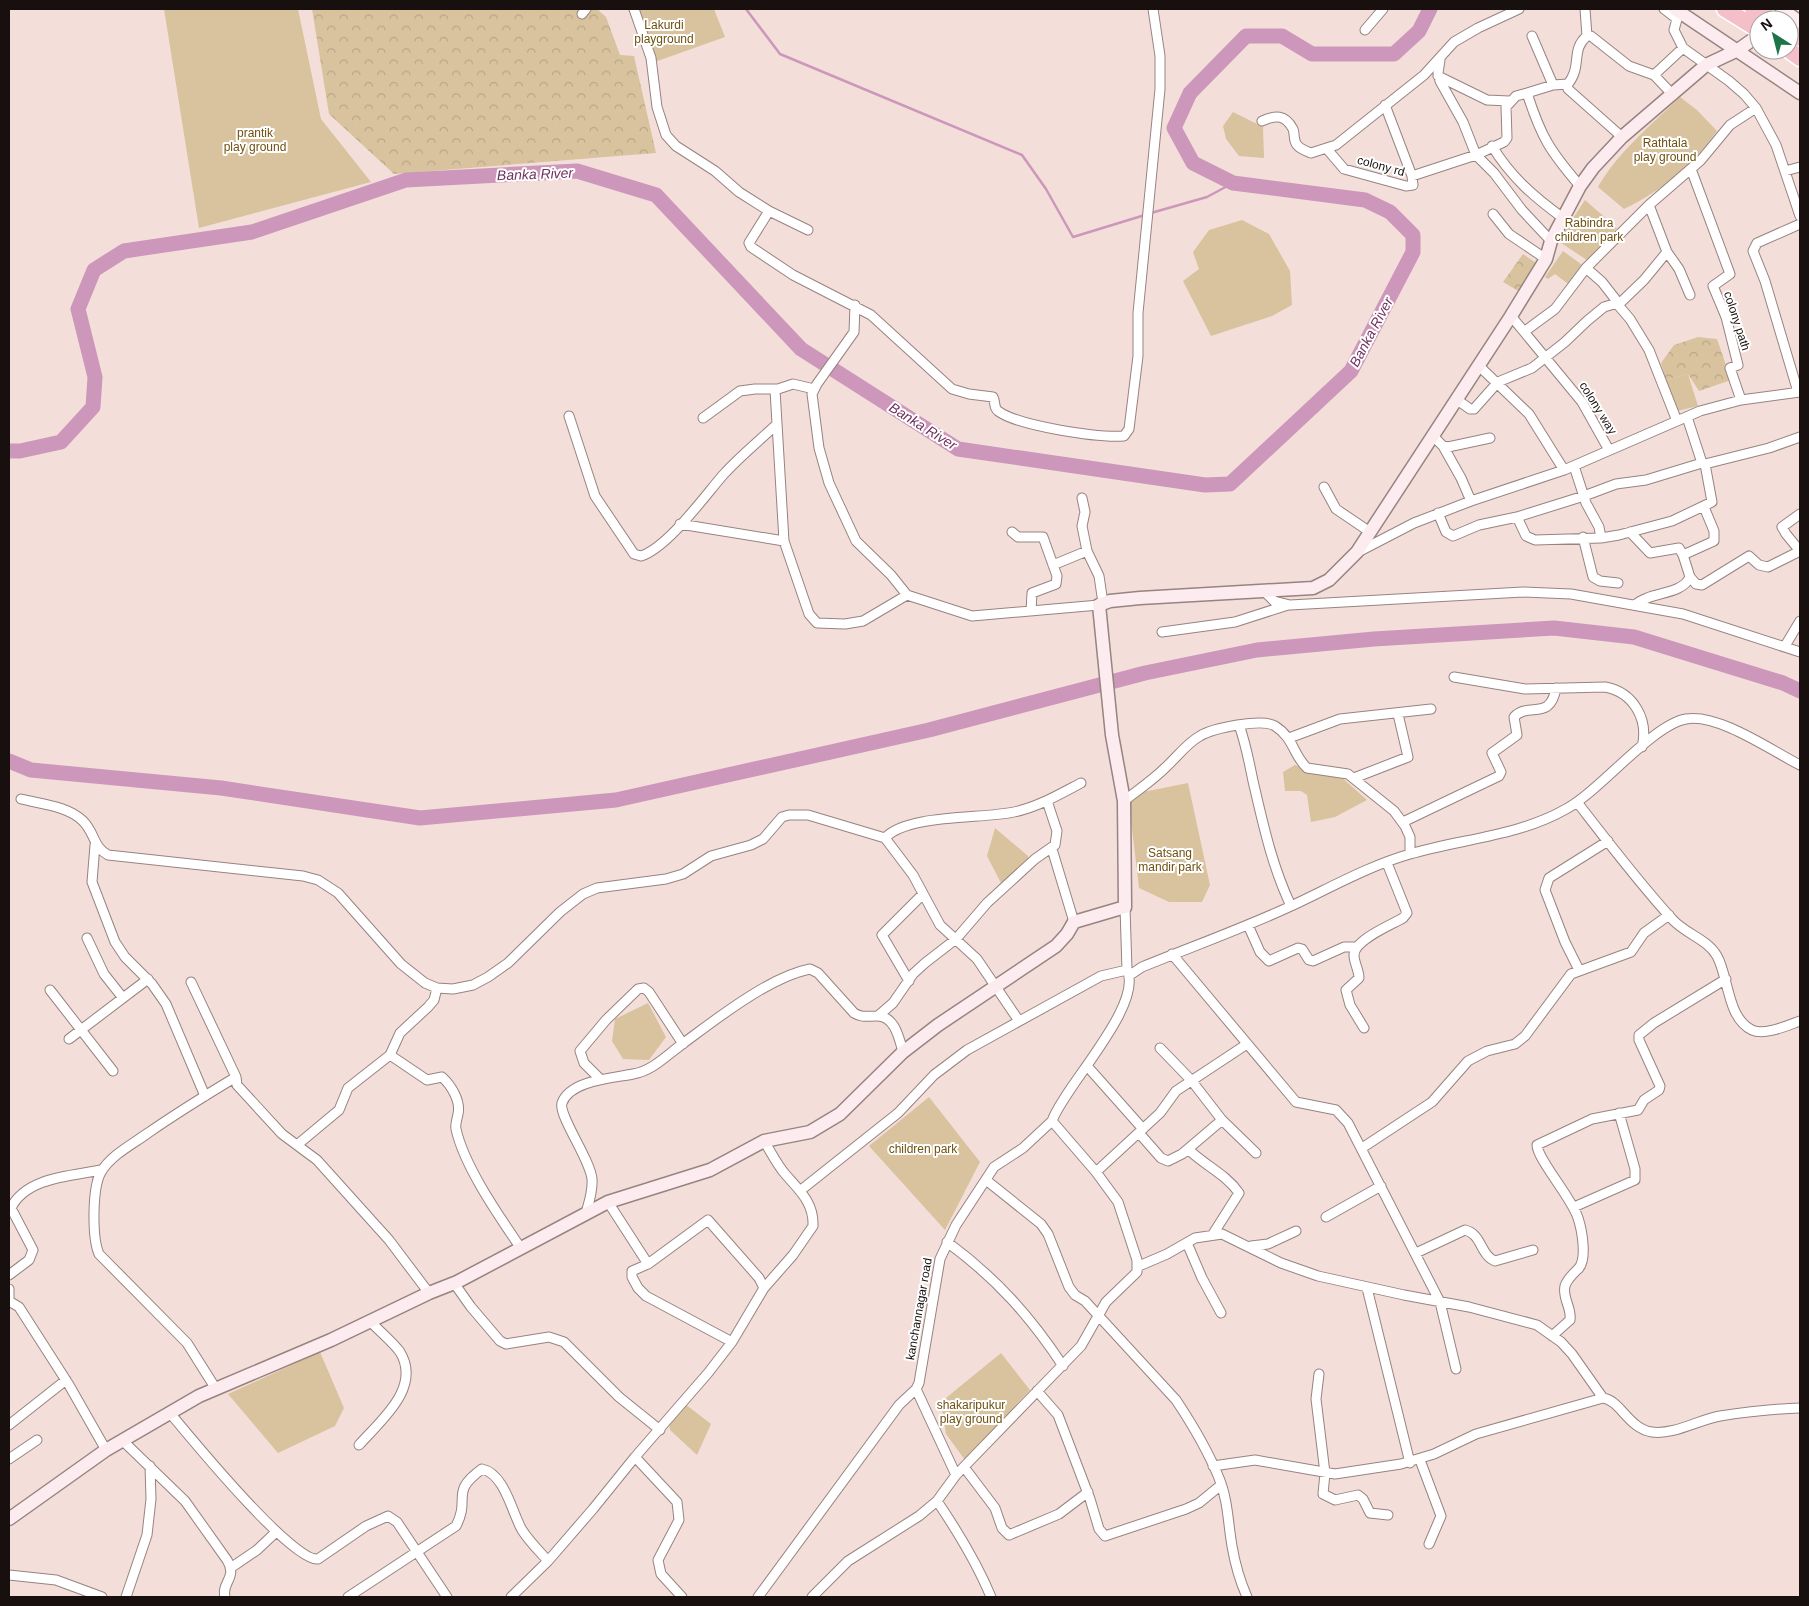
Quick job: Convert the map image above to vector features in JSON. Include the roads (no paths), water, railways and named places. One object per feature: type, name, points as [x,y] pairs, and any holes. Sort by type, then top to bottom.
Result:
[{"type":"highway","points":[[1725,9],[1749,29]]},
{"type":"main road","points":[[1676,9],[1800,93]]},
{"type":"main road","points":[[1782,9],[1800,22]]},
{"type":"main road","points":[[9,1519],[106,1450],[216,1389],[454,1283],[608,1202],[710,1170],[764,1141],[810,1132],[840,1114],[903,1052],[1056,946],[1067,934],[1074,922],[1126,907],[1124,801],[1112,735],[1101,604],[1313,588],[1321,585],[1344,567],[1358,552],[1432,435],[1511,316],[1546,258],[1551,240],[1580,186],[1593,168],[1622,138],[1706,65],[1738,50],[1749,41]]},
{"type":"street","points":[[634,9],[651,58],[657,107],[666,135],[676,146],[691,153],[739,192],[769,211],[808,230]]},
{"type":"street","points":[[769,211],[749,243],[751,247],[793,275],[855,305],[882,323],[952,389],[969,394],[993,397],[994,406],[998,411],[1035,424],[1124,436],[1129,429],[1138,356],[1138,313],[1161,76],[1153,9]]},
{"type":"street","points":[[1366,30],[1383,9]]},
{"type":"street","points":[[1519,9],[1478,28],[1454,42],[1446,49],[1440,60],[1438,76],[1463,122],[1476,155],[1494,173],[1522,210],[1551,240]]},
{"type":"street","points":[[1568,84],[1576,73],[1578,50],[1587,36],[1585,9]]},
{"type":"street","points":[[1664,9],[1677,19],[1674,30],[1683,48],[1739,90],[1756,108],[1776,145],[1800,216]]},
{"type":"street","points":[[1532,36],[1553,85]]},
{"type":"street","points":[[1587,36],[1628,66],[1654,75],[1673,95]]},
{"type":"street","points":[[1654,75],[1683,48]]},
{"type":"street","points":[[1262,121],[1278,116],[1293,130],[1295,142],[1302,149],[1311,153],[1327,149],[1440,60]]},
{"type":"street","points":[[1438,76],[1486,100],[1509,101]]},
{"type":"street","points":[[1412,176],[1476,155],[1504,142],[1506,138],[1506,108],[1509,101],[1516,96],[1553,85],[1568,84]]},
{"type":"street","points":[[1568,84],[1570,92],[1622,138]]},
{"type":"street","points":[[1527,93],[1540,134],[1554,155],[1580,186]]},
{"type":"street","name":"colony rd","points":[[1327,149],[1344,169],[1410,186],[1414,181],[1385,105]]},
{"type":"street","points":[[1525,331],[1554,309],[1586,268],[1649,205],[1691,169],[1730,125],[1756,108]]},
{"type":"street","points":[[1492,146],[1502,162],[1525,188],[1563,218]]},
{"type":"street","points":[[1785,171],[1800,167]]},
{"type":"street","name":"colony path","points":[[1691,169],[1730,274],[1713,286],[1726,317],[1738,365],[1730,368],[1741,400]]},
{"type":"street","points":[[1791,188],[1800,185]]},
{"type":"street","points":[[1649,205],[1667,252],[1679,269],[1690,295]]},
{"type":"street","points":[[1493,214],[1509,234],[1546,258]]},
{"type":"street","points":[[1358,552],[1438,513],[1564,470],[1675,419],[1687,417],[1700,410],[1741,400],[1799,392],[1765,281],[1753,251],[1757,243],[1800,224]]},
{"type":"street","points":[[1456,399],[1470,409],[1474,409],[1498,382],[1530,369],[1604,307],[1616,304],[1644,280],[1667,252]]},
{"type":"street","points":[[1586,268],[1613,295],[1616,304],[1649,350],[1675,419]]},
{"type":"street","points":[[855,305],[854,332],[847,344],[813,386],[812,402],[819,448],[829,483],[856,541],[891,575],[907,595],[972,616],[1101,604],[1099,576],[1087,551],[1082,526],[1086,512],[1082,498]]},
{"type":"street","name":"colony way","points":[[1511,316],[1582,402],[1609,450]]},
{"type":"street","points":[[1478,365],[1498,382],[1529,414],[1564,470]]},
{"type":"street","points":[[703,418],[740,391],[755,389],[775,390],[793,384],[813,386]]},
{"type":"street","points":[[775,390],[784,540],[809,614],[817,623],[856,623],[875,615],[896,600],[907,595]]},
{"type":"street","points":[[569,416],[594,496],[634,554],[641,556],[649,554],[680,524],[724,474],[777,424]]},
{"type":"street","points":[[1517,517],[1523,532],[1530,539],[1601,538],[1672,521],[1711,504],[1712,499],[1703,464],[1687,417]]},
{"type":"street","points":[[1432,435],[1443,446],[1461,478],[1471,501]]},
{"type":"street","points":[[1438,513],[1446,532],[1453,536],[1479,525],[1517,517],[1584,496],[1610,485],[1652,478],[1768,448],[1800,437]]},
{"type":"street","points":[[1443,446],[1490,438]]},
{"type":"street","points":[[1574,466],[1584,496],[1599,526],[1601,538]]},
{"type":"street","points":[[1324,487],[1336,509],[1370,532]]},
{"type":"street","points":[[1683,555],[1714,541],[1714,531],[1704,507]]},
{"type":"street","points":[[1630,532],[1650,554],[1659,554],[1676,548],[1683,555],[1690,577],[1696,584],[1702,585],[1749,556],[1759,565],[1768,567],[1800,551],[1782,526],[1800,514]]},
{"type":"street","points":[[680,524],[784,540]]},
{"type":"street","points":[[1012,532],[1018,537],[1042,537],[1056,576],[1056,584],[1032,593],[1030,611]]},
{"type":"street","points":[[1582,537],[1593,577],[1600,581],[1618,583]]},
{"type":"street","points":[[1053,565],[1087,551]]},
{"type":"street","points":[[1635,605],[1647,596],[1674,591],[1686,583],[1690,577]]},
{"type":"street","points":[[1264,591],[1274,601],[1290,605]]},
{"type":"street","points":[[1162,632],[1235,622],[1290,605],[1523,592],[1571,594],[1683,614],[1800,652]]},
{"type":"street","points":[[1785,646],[1800,621]]},
{"type":"street","points":[[1454,678],[1525,689],[1604,687],[1622,693],[1630,700],[1644,723],[1645,734],[1642,747]]},
{"type":"street","points":[[1403,822],[1499,776],[1501,772],[1492,753],[1517,735],[1514,717],[1519,712],[1535,711],[1550,706],[1554,700],[1556,688]]},
{"type":"street","points":[[1289,738],[1340,719],[1398,714],[1431,708]]},
{"type":"street","points":[[1354,778],[1408,757],[1408,748],[1398,714]]},
{"type":"street","points":[[801,1190],[898,1113],[948,1063],[1019,1020],[1101,976],[1128,972],[1142,967],[1248,925],[1410,854],[1525,826],[1567,809],[1675,722],[1695,718],[1712,721],[1800,766]]},
{"type":"street","points":[[1124,801],[1146,786],[1202,735],[1239,726],[1267,722],[1276,726],[1289,738],[1299,759],[1307,768],[1311,770],[1338,771],[1354,778],[1394,811],[1403,822],[1412,843],[1410,854]]},
{"type":"street","points":[[1239,726],[1245,741],[1265,833],[1277,877],[1291,906]]},
{"type":"street","points":[[884,838],[899,827],[1013,812],[1047,801],[1081,783]]},
{"type":"street","points":[[21,799],[62,809],[73,814],[83,821],[92,833],[95,845],[92,882],[115,942],[125,957],[148,979],[166,1004],[205,1096]]},
{"type":"street","points":[[878,1016],[893,1003],[925,963],[956,939],[987,903],[1035,859],[1052,849],[1058,839],[1047,801]]},
{"type":"street","points":[[1577,802],[1669,915],[1683,929],[1712,950],[1726,979],[1737,1014],[1745,1025],[1753,1030],[1764,1031],[1800,1021]]},
{"type":"street","points":[[95,845],[108,855],[122,858],[303,876],[318,880],[338,892],[401,964],[425,983],[437,988],[453,989],[473,985],[488,978],[508,963],[560,912],[583,894],[597,888],[666,879],[683,874],[711,856],[751,845],[763,839],[776,823],[789,815],[808,815],[884,838],[913,875],[940,925],[977,959],[1019,1020]]},
{"type":"street","points":[[1579,970],[1561,933],[1545,890],[1546,884],[1549,878],[1608,841]]},
{"type":"street","points":[[1052,849],[1074,922]]},
{"type":"street","points":[[1364,1028],[1350,1005],[1346,990],[1359,978],[1354,958],[1356,947],[1363,940],[1403,918],[1407,913],[1387,863]]},
{"type":"street","points":[[909,981],[882,935],[923,894]]},
{"type":"street","name":"kanchannagar road","points":[[916,1389],[940,1259],[964,1210],[1002,1160],[1023,1148],[1052,1120],[1105,1039],[1127,995],[1126,907]]},
{"type":"street","points":[[1362,1148],[1432,1102],[1468,1061],[1487,1051],[1515,1044],[1526,1036],[1556,997],[1564,982],[1579,970],[1631,952],[1644,933],[1669,915]]},
{"type":"street","points":[[1248,925],[1260,952],[1269,961],[1298,948],[1302,949],[1309,960],[1313,961],[1344,947],[1356,947]]},
{"type":"street","points":[[87,938],[104,974],[123,998]]},
{"type":"street","points":[[1172,954],[1296,1102],[1330,1108],[1341,1114],[1362,1148],[1440,1302],[1456,1369]]},
{"type":"street","points":[[586,1213],[592,1193],[592,1179],[589,1166],[562,1112],[562,1103],[577,1089],[590,1082],[645,1071],[782,978],[810,969],[818,973],[854,1013],[860,1016],[886,1018],[892,1023],[898,1034],[903,1052]]},
{"type":"street","points":[[69,1039],[148,979]]},
{"type":"street","points":[[1552,1336],[1570,1320],[1571,1313],[1564,1294],[1564,1286],[1580,1266],[1582,1260],[1579,1220],[1560,1183],[1541,1158],[1538,1145],[1592,1119],[1638,1110],[1644,1100],[1659,1090],[1658,1078],[1639,1040],[1639,1035],[1654,1023],[1726,979]]},
{"type":"street","points":[[191,982],[236,1077],[237,1085],[282,1134],[317,1160],[389,1240],[429,1293]]},
{"type":"street","points":[[297,1145],[339,1110],[348,1088],[390,1055],[400,1033],[434,1000],[437,988]]},
{"type":"street","points":[[600,1079],[584,1063],[580,1050],[606,1020],[638,989],[644,988],[649,992],[683,1044]]},
{"type":"street","points":[[50,990],[113,1071]]},
{"type":"street","points":[[1096,1172],[1160,1113],[1176,1092],[1191,1080],[1229,1058],[1247,1044]]},
{"type":"street","points":[[1160,1048],[1191,1080],[1222,1120],[1256,1153]]},
{"type":"street","points":[[390,1055],[414,1069],[424,1079],[430,1081],[442,1077],[452,1091],[459,1108],[455,1127],[466,1155],[480,1185],[520,1247]]},
{"type":"street","points":[[1087,1066],[1165,1161],[1173,1160],[1222,1120]]},
{"type":"street","points":[[216,1389],[188,1343],[99,1254],[95,1245],[94,1233],[96,1186],[101,1170],[110,1160],[138,1139],[236,1077]]},
{"type":"street","points":[[1574,1207],[1632,1184],[1635,1180],[1635,1169],[1619,1113]]},
{"type":"street","points":[[1052,1120],[1096,1172],[1118,1202],[1139,1266]]},
{"type":"street","points":[[511,1597],[548,1561],[732,1342],[764,1288],[793,1255],[813,1226],[811,1207],[801,1190],[785,1174],[764,1141]]},
{"type":"street","points":[[1188,1149],[1198,1160],[1223,1176],[1238,1193],[1238,1197],[1213,1234]]},
{"type":"street","points":[[9,1275],[29,1260],[33,1250],[24,1230],[12,1212],[11,1208],[18,1197],[40,1183],[101,1170]]},
{"type":"street","points":[[986,1180],[1041,1224],[1048,1234],[1069,1287],[1099,1315],[1176,1400],[1213,1466],[1221,1485],[1229,1517],[1231,1545],[1247,1597]]},
{"type":"street","points":[[1326,1217],[1381,1186]]},
{"type":"street","points":[[608,1202],[648,1264]]},
{"type":"street","points":[[732,1342],[646,1296],[638,1288],[632,1277],[632,1271],[648,1264],[708,1220],[759,1278],[764,1288]]},
{"type":"street","points":[[1416,1253],[1465,1230],[1472,1231],[1488,1256],[1495,1261],[1533,1250]]},
{"type":"street","points":[[1248,1246],[1268,1244],[1296,1231]]},
{"type":"street","points":[[812,1597],[848,1561],[919,1516],[937,1501],[956,1475],[1081,1346],[1106,1302],[1129,1281],[1139,1266],[1195,1238],[1213,1234],[1222,1234],[1281,1263],[1318,1276],[1523,1320],[1537,1325],[1572,1354],[1603,1398],[1611,1402],[1635,1425],[1657,1432],[1718,1417],[1800,1408]]},
{"type":"street","points":[[947,1242],[994,1279],[1041,1333],[1063,1366]]},
{"type":"street","points":[[1187,1243],[1202,1278],[1221,1314]]},
{"type":"street","points":[[454,1283],[471,1307],[500,1341],[506,1344],[549,1337],[564,1342],[619,1397],[660,1430]]},
{"type":"street","points":[[9,1288],[9,1301],[19,1307],[66,1380],[106,1450]]},
{"type":"street","points":[[1367,1288],[1410,1463]]},
{"type":"street","points":[[359,1445],[402,1395],[406,1381],[406,1369],[400,1352],[370,1322]]},
{"type":"street","points":[[1319,1374],[1316,1399],[1325,1473],[1322,1490],[1326,1498],[1335,1500],[1358,1495],[1363,1499],[1370,1513],[1388,1514]]},
{"type":"street","points":[[9,1425],[66,1380]]},
{"type":"street","points":[[758,1597],[899,1405],[916,1389],[956,1475]]},
{"type":"street","points":[[1037,1390],[1058,1415],[1088,1492],[1099,1530],[1105,1536],[1199,1503],[1221,1485]]},
{"type":"street","points":[[1213,1466],[1262,1460],[1325,1473],[1410,1463],[1476,1434],[1603,1398]]},
{"type":"street","points":[[170,1413],[226,1480],[276,1532],[314,1560],[366,1526],[388,1516],[398,1522],[416,1554],[447,1597]]},
{"type":"street","points":[[9,1459],[37,1440]]},
{"type":"street","points":[[123,1441],[195,1512],[232,1567],[232,1574],[224,1592],[225,1597]]},
{"type":"street","points":[[635,1456],[677,1502],[679,1520],[658,1560],[661,1574],[682,1597]]},
{"type":"street","points":[[1420,1460],[1441,1516],[1429,1544]]},
{"type":"street","points":[[126,1597],[147,1534],[150,1466]]},
{"type":"street","points":[[964,1467],[996,1508],[1002,1528],[1009,1535],[1059,1514],[1088,1492]]},
{"type":"street","points":[[348,1597],[456,1526],[460,1518],[461,1491],[464,1483],[482,1469],[487,1470],[504,1489],[510,1499],[520,1527],[548,1561]]},
{"type":"street","points":[[937,1501],[960,1535],[982,1575],[991,1597]]},
{"type":"street","points":[[232,1567],[257,1550],[276,1532]]},
{"type":"street","points":[[9,1575],[56,1580],[102,1597]]},
{"type":"waterway","points":[[746,9],[780,54],[1022,155],[1046,189],[1073,237],[1145,215]]},
{"type":"waterway","name":"Banka River","points":[[9,451],[20,451],[61,442],[93,407],[95,377],[78,309],[94,270],[124,251],[252,232],[406,180],[577,171],[656,195],[801,349],[958,449],[1205,485],[1230,484],[1351,371],[1413,252],[1413,235],[1390,212],[1365,200],[1233,183],[1193,163],[1174,128],[1190,93],[1246,36],[1282,36],[1312,54],[1394,54],[1419,31],[1430,9]]},
{"type":"waterway","points":[[1151,213],[1207,197],[1233,183]]},
{"type":"waterway","points":[[9,761],[31,770],[221,788],[420,818],[616,800],[929,730],[1145,673],[1257,650],[1374,639],[1554,628],[1634,637],[1783,683],[1800,691]]},
{"type":"park label","name":"Lakurdi playground","points":[[664,32]]},
{"type":"park label","name":"prantik play ground","points":[[255,140]]},
{"type":"park label","name":"Rathtala play ground","points":[[1665,150]]},
{"type":"park label","name":"Rabindra children park","points":[[1589,230]]},
{"type":"park label","name":"Satsang mandir park","points":[[1170,860]]},
{"type":"park label","name":"children park","points":[[923,1149]]},
{"type":"park label","name":"shakaripukur play ground","points":[[971,1412]]}]
